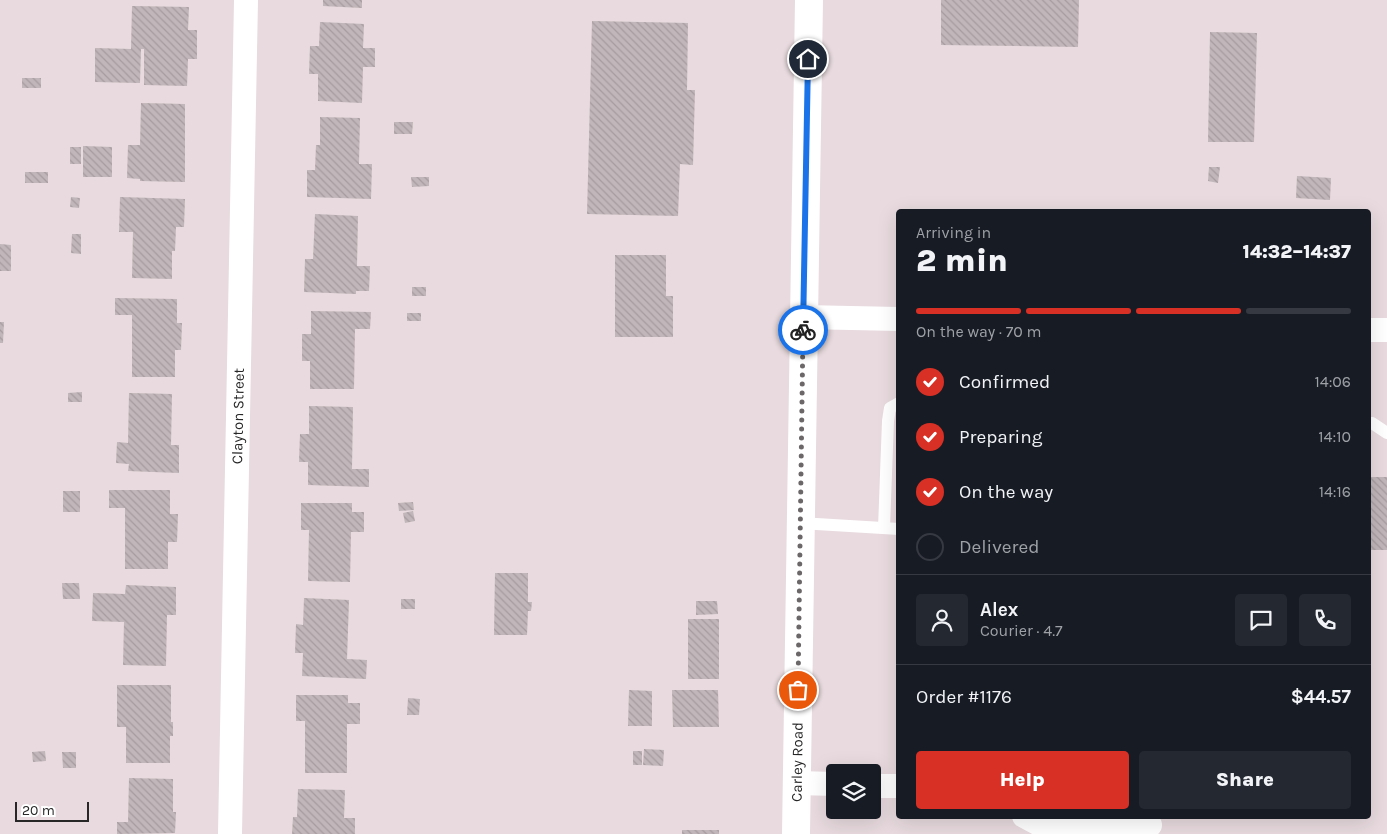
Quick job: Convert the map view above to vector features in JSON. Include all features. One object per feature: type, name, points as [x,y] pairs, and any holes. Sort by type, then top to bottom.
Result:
[{"type":"street","name":"Clayton Street","points":[[230,834],[246,0]]},
{"type":"street","name":"Carley Road","points":[[796,834],[809,0]]},
{"type":"street","points":[[803,317],[896,319]]},
{"type":"street","points":[[1371,330],[1387,330]]},
{"type":"street","points":[[796,783],[826,784]]},
{"type":"street","points":[[881,786],[896,786]]},
{"type":"street","points":[[1030,819],[1037,823],[1150,825]]},
{"type":"lane","points":[[884,528],[888,421],[890,408],[896,405]]},
{"type":"lane","points":[[1371,423],[1387,433]]},
{"type":"lane","points":[[800,523],[896,529]]},
{"type":"building","points":[[323,0],[362,0],[362,8],[323,6]]},
{"type":"building","points":[[941,0],[1079,0],[1078,47],[941,45]]},
{"type":"building","points":[[132,6],[189,7],[188,30],[197,30],[197,59],[188,59],[187,86],[144,85],[144,49],[141,49],[140,83],[95,82],[95,48],[131,49]]},
{"type":"building","points":[[592,21],[688,23],[687,90],[695,90],[693,165],[680,164],[678,216],[587,214]]},
{"type":"building","points":[[320,22],[364,24],[363,48],[375,48],[375,67],[363,67],[362,103],[318,101],[318,74],[309,74],[310,46],[319,46]]},
{"type":"building","points":[[1210,32],[1257,33],[1254,142],[1208,142]]},
{"type":"building","points":[[22,78],[41,78],[41,88],[22,88]]},
{"type":"building","points":[[141,103],[185,104],[185,182],[140,181],[140,179],[127,178],[128,145],[140,145]]},
{"type":"building","points":[[320,117],[360,118],[359,164],[372,164],[371,199],[307,197],[307,170],[315,170],[316,145],[320,145]]},
{"type":"building","points":[[394,122],[413,122],[412,134],[394,134]]},
{"type":"building","points":[[83,146],[112,147],[112,177],[83,177]]},
{"type":"building","points":[[70,147],[81,147],[81,164],[70,164]]},
{"type":"building","points":[[1209,167],[1220,167],[1218,183],[1208,181]]},
{"type":"building","points":[[25,172],[48,172],[48,183],[25,183]]},
{"type":"building","points":[[1297,176],[1331,178],[1330,200],[1296,198]]},
{"type":"building","points":[[411,177],[429,177],[429,186],[412,187]]},
{"type":"building","points":[[71,197],[80,198],[79,208],[70,207]]},
{"type":"building","points":[[120,197],[185,199],[184,227],[176,227],[175,251],[172,251],[172,279],[132,278],[133,232],[119,232]]},
{"type":"building","points":[[315,214],[358,216],[357,266],[370,266],[369,291],[356,291],[356,294],[304,292],[305,259],[313,259]]},
{"type":"building","points":[[72,234],[81,234],[81,254],[71,253]]},
{"type":"building","points":[[0,244],[11,245],[11,271],[0,271]]},
{"type":"building","points":[[615,255],[666,255],[666,296],[673,296],[673,337],[615,337]]},
{"type":"building","points":[[412,287],[426,287],[426,296],[412,296]]},
{"type":"building","points":[[115,298],[177,299],[177,323],[182,323],[181,350],[175,350],[175,377],[132,377],[132,315],[115,315]]},
{"type":"building","points":[[311,311],[371,312],[370,329],[355,329],[354,389],[310,389],[310,361],[302,361],[302,334],[311,334]]},
{"type":"building","points":[[407,313],[421,313],[421,321],[407,321]]},
{"type":"building","points":[[0,322],[4,322],[3,343],[0,343]]},
{"type":"building","points":[[82,392],[82,402],[68,402],[68,393]]},
{"type":"building","points":[[129,393],[172,394],[171,445],[179,445],[179,473],[128,471],[129,464],[116,463],[117,442],[128,443]]},
{"type":"building","points":[[309,406],[353,407],[352,469],[369,469],[369,487],[308,485],[308,462],[299,462],[300,434],[309,434]]},
{"type":"building","points":[[1371,477],[1387,477],[1387,550],[1371,550]]},
{"type":"building","points":[[109,490],[170,490],[170,514],[178,514],[177,542],[168,542],[168,569],[125,569],[125,508],[109,508]]},
{"type":"building","points":[[63,491],[80,491],[80,512],[63,512]]},
{"type":"building","points":[[413,502],[414,510],[399,511],[398,503]]},
{"type":"building","points":[[301,503],[352,503],[352,512],[364,512],[364,532],[351,532],[350,582],[308,581],[309,530],[301,530]]},
{"type":"building","points":[[413,511],[415,521],[405,523],[403,513]]},
{"type":"building","points":[[495,573],[528,573],[528,602],[532,602],[531,611],[528,611],[527,635],[494,635]]},
{"type":"building","points":[[62,583],[79,583],[80,599],[63,599]]},
{"type":"building","points":[[126,585],[176,587],[176,615],[167,615],[166,666],[123,665],[124,622],[92,621],[93,593],[125,594]]},
{"type":"building","points":[[304,598],[349,600],[347,659],[367,660],[366,679],[302,676],[303,653],[295,653],[296,624],[303,625]]},
{"type":"building","points":[[401,599],[415,599],[415,609],[401,609]]},
{"type":"building","points":[[696,601],[717,601],[718,614],[696,615]]},
{"type":"building","points":[[688,619],[719,619],[719,679],[688,679]]},
{"type":"building","points":[[117,685],[171,685],[173,736],[170,736],[170,763],[126,763],[126,727],[117,727]]},
{"type":"building","points":[[629,690],[652,691],[652,726],[628,726]]},
{"type":"building","points":[[672,690],[718,690],[719,727],[673,727]]},
{"type":"building","points":[[296,695],[348,695],[348,703],[360,703],[360,724],[347,724],[347,773],[305,773],[305,721],[296,721]]},
{"type":"building","points":[[408,698],[420,699],[419,715],[407,715]]},
{"type":"building","points":[[644,749],[664,750],[663,766],[643,765]]},
{"type":"building","points":[[45,751],[46,761],[33,762],[32,752]]},
{"type":"building","points":[[633,751],[642,751],[642,765],[633,765]]},
{"type":"building","points":[[62,752],[76,752],[76,768],[63,768]]},
{"type":"building","points":[[129,778],[173,779],[173,812],[176,812],[175,833],[117,834],[117,822],[128,822]]},
{"type":"building","points":[[298,789],[345,790],[344,818],[355,818],[355,834],[292,834],[293,817],[297,817]]},
{"type":"building","points":[[682,830],[719,830],[719,834],[682,834]]},
{"type":"way so far","points":[[798,690],[803,330]]},
{"type":"route","points":[[803,330],[808,59]]}]
